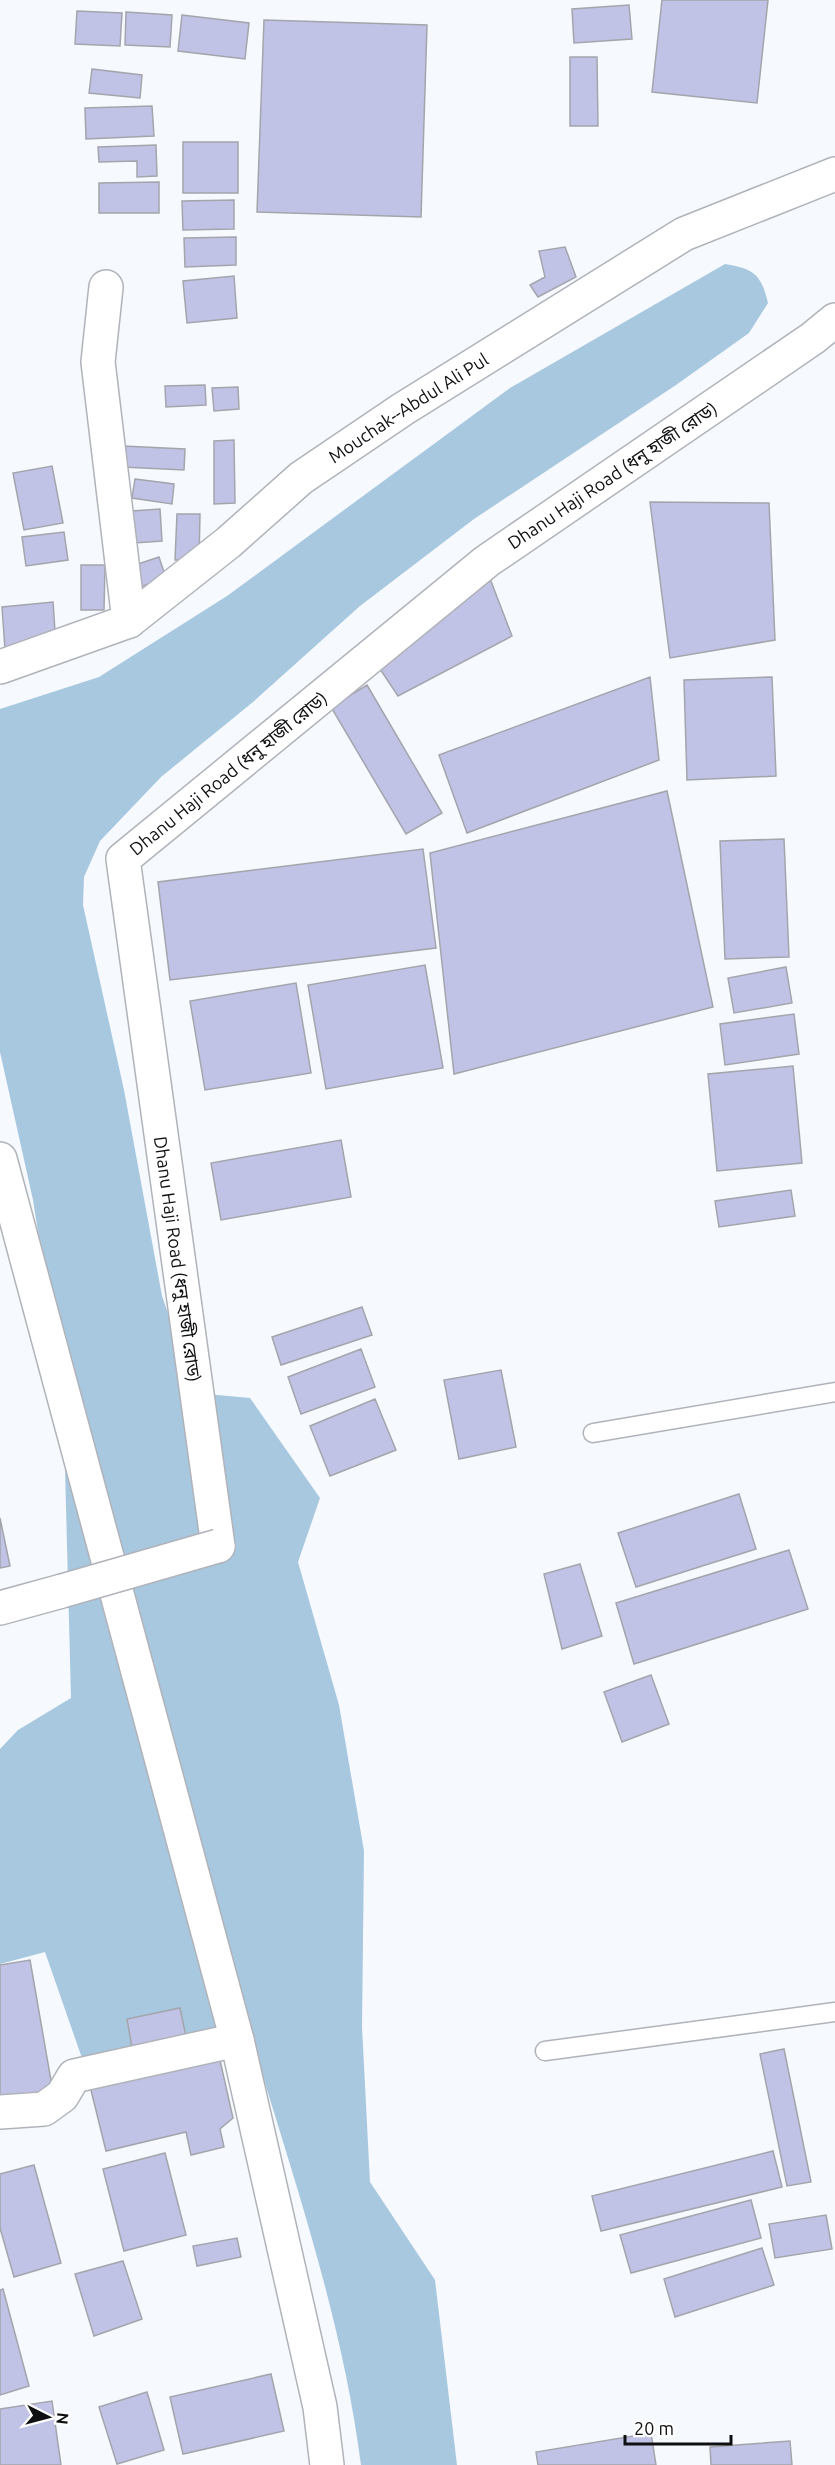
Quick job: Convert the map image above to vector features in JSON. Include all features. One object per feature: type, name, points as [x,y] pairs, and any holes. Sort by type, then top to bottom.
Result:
[{"type":"street","name":"Mouchak--Abdul Ali Pul","points":[[0,667],[129,621],[229,542],[301,478],[403,409],[684,234],[835,174]]},
{"type":"street","points":[[106,287],[99,362],[129,621]]},
{"type":"street","name":"Dhanu Haji Road (ধনু হাজী রোড)","points":[[0,1608],[218,1546],[123,859],[487,561],[813,338],[835,320]]},
{"type":"street","points":[[0,1159],[237,2040],[320,2407],[327,2465]]},
{"type":"street","points":[[0,2112],[44,2109],[62,2096],[74,2076],[237,2040]]},
{"type":"lane","points":[[593,1433],[835,1392]]},
{"type":"lane","points":[[545,2051],[835,2012]]},
{"type":"water","points":[[725,264],[743,268],[754,274],[759,279],[765,293],[768,303],[749,333],[676,385],[474,519],[360,606],[253,702],[161,777],[100,841],[84,877],[83,905],[124,1090],[162,1296],[196,1393],[250,1398],[320,1498],[298,1562],[339,1705],[364,1851],[362,2027],[370,2182],[435,2280],[457,2465],[361,2465],[342,2355],[329,2300],[249,2031],[83,2061],[45,1952],[0,1964],[0,1749],[18,1730],[71,1698],[63,1392],[33,1200],[0,1052],[0,709],[99,677],[227,596],[510,388]]},
{"type":"building","points":[[662,0],[768,0],[757,103],[652,92]]},
{"type":"building","points":[[629,5],[632,39],[574,43],[572,9]]},
{"type":"building","points":[[77,11],[122,13],[120,46],[75,44]]},
{"type":"building","points":[[126,12],[172,15],[170,47],[125,45]]},
{"type":"building","points":[[182,15],[249,23],[245,59],[178,51]]},
{"type":"building","points":[[264,20],[427,25],[421,217],[257,212]]},
{"type":"building","points":[[570,57],[597,57],[598,126],[570,126]]},
{"type":"building","points":[[92,69],[142,75],[140,98],[89,93]]},
{"type":"building","points":[[152,106],[154,136],[86,139],[85,108]]},
{"type":"building","points":[[183,142],[238,142],[238,193],[183,193]]},
{"type":"building","points":[[156,145],[157,176],[137,177],[137,161],[99,162],[98,147]]},
{"type":"building","points":[[159,182],[159,213],[99,213],[99,183]]},
{"type":"building","points":[[234,200],[234,229],[183,230],[182,201]]},
{"type":"building","points":[[236,237],[236,265],[185,267],[184,238]]},
{"type":"building","points":[[565,247],[576,277],[538,297],[530,285],[545,277],[539,251]]},
{"type":"building","points":[[234,276],[237,318],[187,323],[183,281]]},
{"type":"building","points":[[205,385],[206,405],[166,407],[165,386]]},
{"type":"building","points":[[238,387],[239,409],[214,411],[212,388]]},
{"type":"building","points":[[234,440],[235,503],[214,504],[214,441]]},
{"type":"building","points":[[123,446],[185,449],[184,470],[122,467]]},
{"type":"building","points":[[52,466],[63,523],[24,530],[13,473]]},
{"type":"building","points":[[135,479],[174,484],[172,504],[132,498]]},
{"type":"building","points":[[650,502],[769,503],[775,640],[670,658]]},
{"type":"building","points":[[160,509],[162,541],[134,543],[132,511]]},
{"type":"building","points":[[177,514],[200,514],[199,560],[175,560]]},
{"type":"building","points":[[64,532],[68,560],[26,566],[22,537]]},
{"type":"building","points":[[159,557],[166,578],[140,587],[138,564]]},
{"type":"building","points":[[484,563],[512,636],[398,696],[364,645]]},
{"type":"building","points":[[81,565],[105,565],[104,610],[81,610]]},
{"type":"building","points":[[53,602],[56,645],[5,649],[2,607]]},
{"type":"building","points":[[650,677],[659,760],[467,833],[439,755]]},
{"type":"building","points":[[772,677],[776,776],[687,780],[684,680]]},
{"type":"building","points":[[367,685],[442,813],[406,834],[331,707]]},
{"type":"building","points":[[667,791],[713,1007],[454,1074],[430,853]]},
{"type":"building","points":[[784,839],[789,957],[725,959],[720,841]]},
{"type":"building","points":[[423,849],[436,948],[170,980],[158,882]]},
{"type":"building","points":[[425,965],[443,1068],[326,1089],[308,985]]},
{"type":"building","points":[[786,967],[792,1003],[734,1013],[728,978]]},
{"type":"building","points":[[296,983],[311,1073],[205,1090],[190,1001]]},
{"type":"building","points":[[794,1014],[799,1054],[725,1065],[720,1024]]},
{"type":"building","points":[[793,1066],[802,1163],[717,1171],[708,1074]]},
{"type":"building","points":[[341,1140],[351,1197],[221,1220],[211,1163]]},
{"type":"building","points":[[791,1190],[795,1216],[719,1227],[715,1201]]},
{"type":"building","points":[[362,1307],[372,1335],[281,1365],[272,1337]]},
{"type":"building","points":[[361,1349],[375,1387],[301,1414],[288,1377]]},
{"type":"building","points":[[501,1370],[516,1447],[459,1459],[444,1380]]},
{"type":"building","points":[[375,1399],[396,1450],[330,1476],[310,1426]]},
{"type":"building","points":[[739,1494],[756,1549],[636,1587],[618,1533]]},
{"type":"building","points":[[0,1518],[10,1566],[0,1568]]},
{"type":"building","points":[[789,1550],[808,1609],[634,1664],[616,1603]]},
{"type":"building","points":[[580,1564],[602,1636],[562,1649],[544,1574]]},
{"type":"building","points":[[651,1675],[669,1724],[622,1742],[604,1692]]},
{"type":"building","points":[[30,1960],[53,2092],[0,2102],[0,1965]]},
{"type":"building","points":[[180,2008],[186,2037],[132,2048],[127,2019]]},
{"type":"building","points":[[217,2047],[233,2118],[220,2129],[224,2147],[191,2155],[186,2132],[106,2151],[88,2078]]},
{"type":"building","points":[[784,2049],[811,2182],[787,2186],[760,2054]]},
{"type":"building","points":[[773,2151],[782,2187],[601,2231],[592,2196]]},
{"type":"building","points":[[165,2153],[186,2235],[124,2251],[103,2169]]},
{"type":"building","points":[[34,2165],[61,2263],[14,2277],[0,2228],[0,2174]]},
{"type":"building","points":[[751,2200],[761,2238],[631,2273],[620,2235]]},
{"type":"building","points":[[826,2215],[832,2249],[775,2258],[769,2224]]},
{"type":"building","points":[[237,2238],[241,2257],[197,2266],[193,2246]]},
{"type":"building","points":[[762,2248],[774,2285],[675,2317],[664,2279]]},
{"type":"building","points":[[123,2261],[142,2319],[94,2336],[75,2274]]},
{"type":"building","points":[[3,2289],[29,2386],[0,2395],[0,2290]]},
{"type":"building","points":[[271,2374],[284,2431],[183,2454],[170,2397]]},
{"type":"building","points":[[147,2392],[164,2450],[117,2464],[99,2407]]},
{"type":"building","points":[[52,2401],[61,2465],[0,2465],[0,2409]]},
{"type":"building","points":[[651,2433],[656,2465],[538,2465],[536,2452]]},
{"type":"building","points":[[790,2441],[792,2465],[711,2465],[710,2447]]}]
